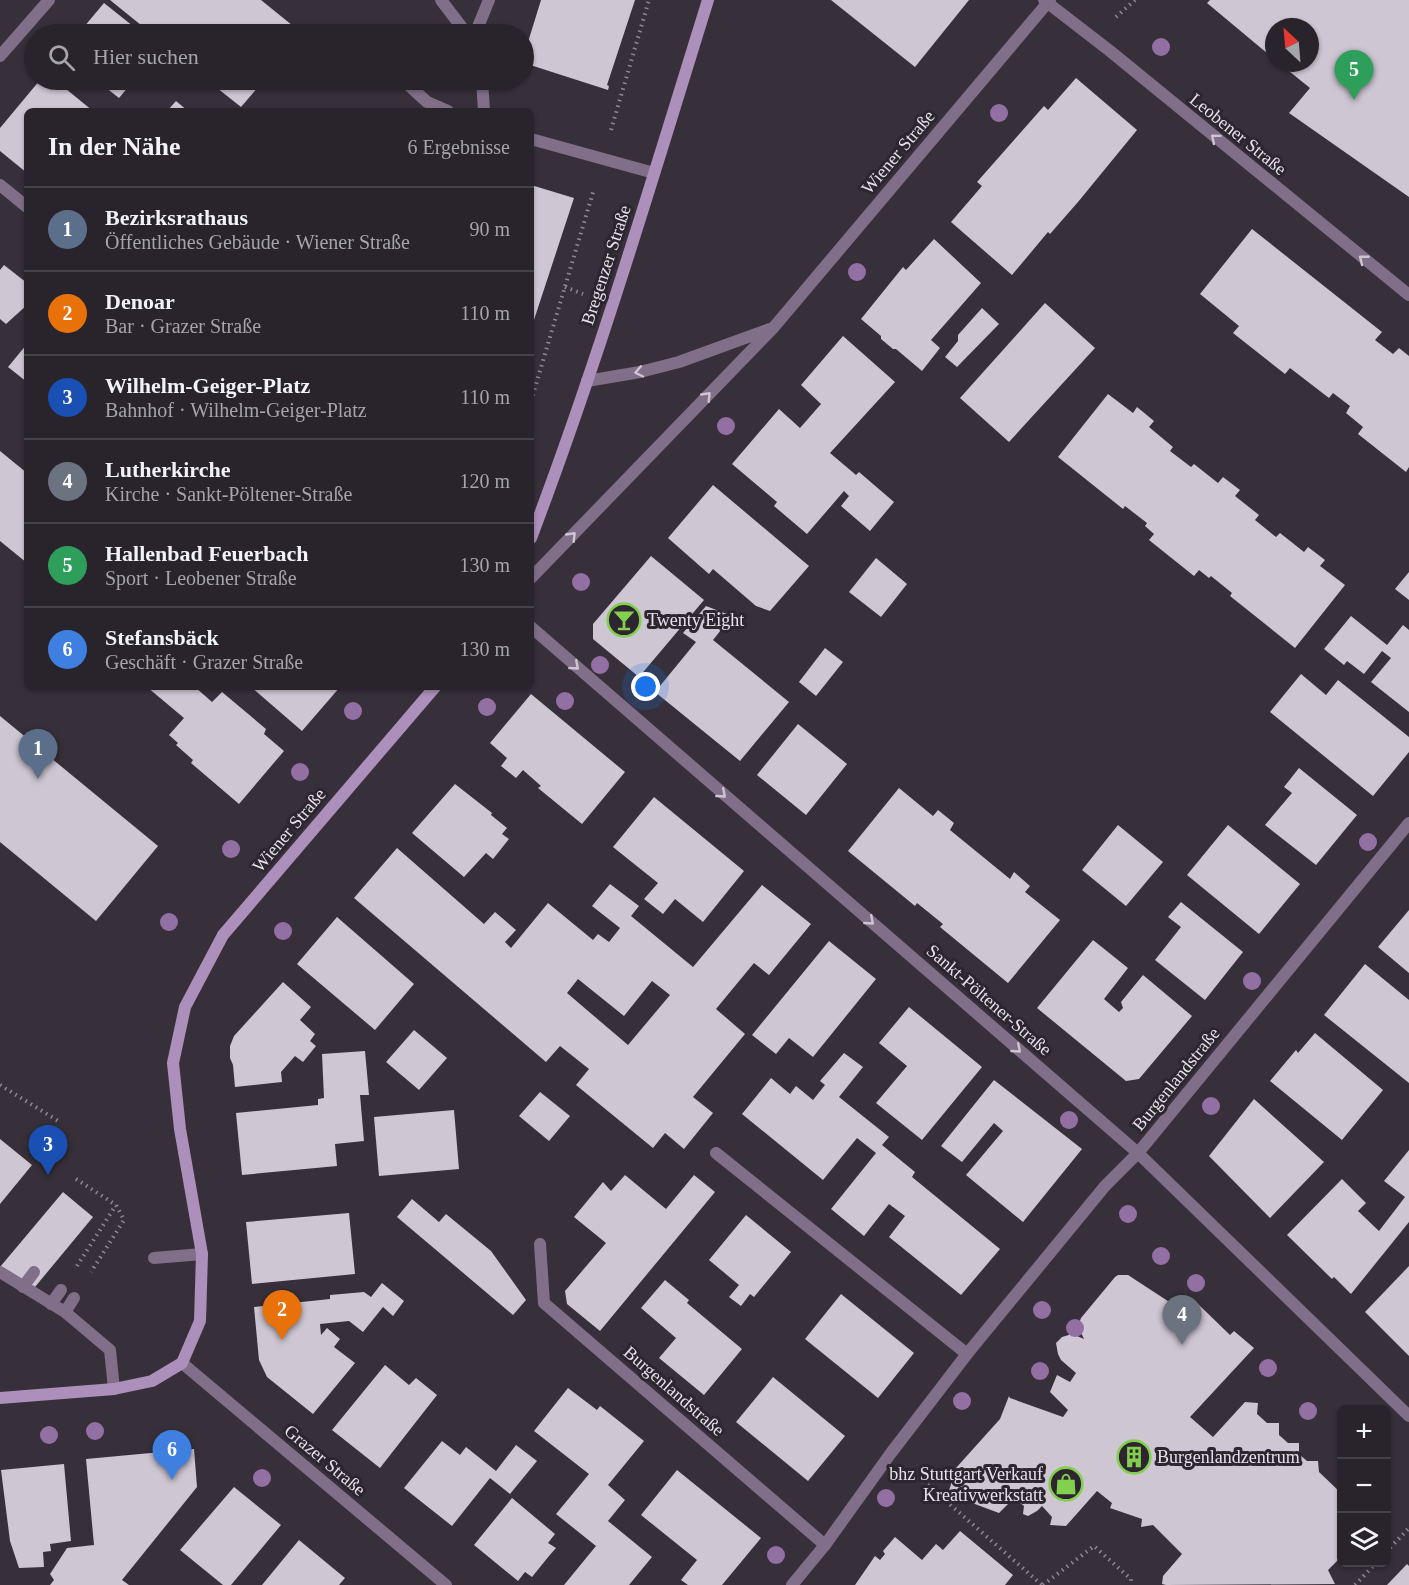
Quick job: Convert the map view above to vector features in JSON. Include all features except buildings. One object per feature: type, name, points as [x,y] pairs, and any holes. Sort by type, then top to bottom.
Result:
[{"type":"main road","name":"Bregenzer Straße","points":[[534,530],[587,381],[708,0]]},
{"type":"main road","name":"Wiener Straße","points":[[182,1363],[200,1321],[202,1254],[180,1129],[173,1063],[185,1007],[224,935],[432,690]]},
{"type":"main road","points":[[0,1398],[114,1389],[152,1381],[182,1363]]},
{"type":"street","points":[[28,24],[49,0]]},
{"type":"street","points":[[441,0],[459,24]]},
{"type":"street","points":[[479,24],[489,0]]},
{"type":"street","name":"Leobener Straße","points":[[1047,1],[1409,295]]},
{"type":"street","name":"Wiener Straße","points":[[534,575],[774,327],[1047,1]]},
{"type":"street","points":[[0,56],[24,29]]},
{"type":"street","points":[[414,90],[427,102],[441,108]]},
{"type":"street","points":[[482,90],[483,108]]},
{"type":"street","points":[[534,140],[654,173]]},
{"type":"street","points":[[0,185],[24,205]]},
{"type":"street","name":"Wiener Straße","points":[[587,381],[640,372],[679,362],[774,327]]},
{"type":"street","name":"Sankt-Pöltener-Straße","points":[[534,630],[1137,1153],[1409,1416]]},
{"type":"street","name":"Burgenlandstraße","points":[[792,1585],[825,1545],[891,1453],[967,1354],[1106,1186],[1137,1153],[1409,823]]},
{"type":"street","points":[[716,1153],[967,1354]]},
{"type":"street","name":"Burgenlandstraße","points":[[540,1245],[544,1303],[825,1545]]},
{"type":"street","points":[[154,1258],[202,1254]]},
{"type":"street","points":[[0,1272],[65,1311],[110,1350],[114,1389]]},
{"type":"street","points":[[23,1287],[34,1272]]},
{"type":"street","points":[[51,1304],[61,1290]]},
{"type":"street","points":[[65,1311],[74,1298]]},
{"type":"street","name":"Grazer Straße","points":[[182,1363],[446,1585]]},
{"type":"path","points":[[534,391],[649,0]]},
{"type":"path","points":[[0,1085],[60,1122]]},
{"type":"path","points":[[74,1298],[124,1220],[116,1206],[76,1179]]},
{"type":"path","points":[[61,1290],[116,1206]]},
{"type":"path","points":[[891,1453],[1042,1585],[1094,1546],[1131,1579],[1131,1585]]},
{"type":"path","points":[[1391,1547],[1409,1528]]},
{"type":"path","points":[[1355,1585],[1373,1567]]},
{"type":"place","name":"Hallenbad Feuerbach","points":[[1354,100]]},
{"type":"place","name":"Twenty Eight","points":[[624,620]]},
{"type":"place","name":"Bezirksrathaus","points":[[38,779]]},
{"type":"place","name":"Wilhelm-Geiger-Platz","points":[[48,1175]]},
{"type":"place","name":"Denoar","points":[[282,1340]]},
{"type":"place","name":"Lutherkirche","points":[[1182,1345]]},
{"type":"place","name":"Burgenlandzentrum","points":[[1134,1457]]},
{"type":"place","name":"Stefansbäck","points":[[172,1480]]},
{"type":"place","name":"bhz Stuttgart Verkauf Kreativwerkstatt","points":[[1066,1484]]}]
